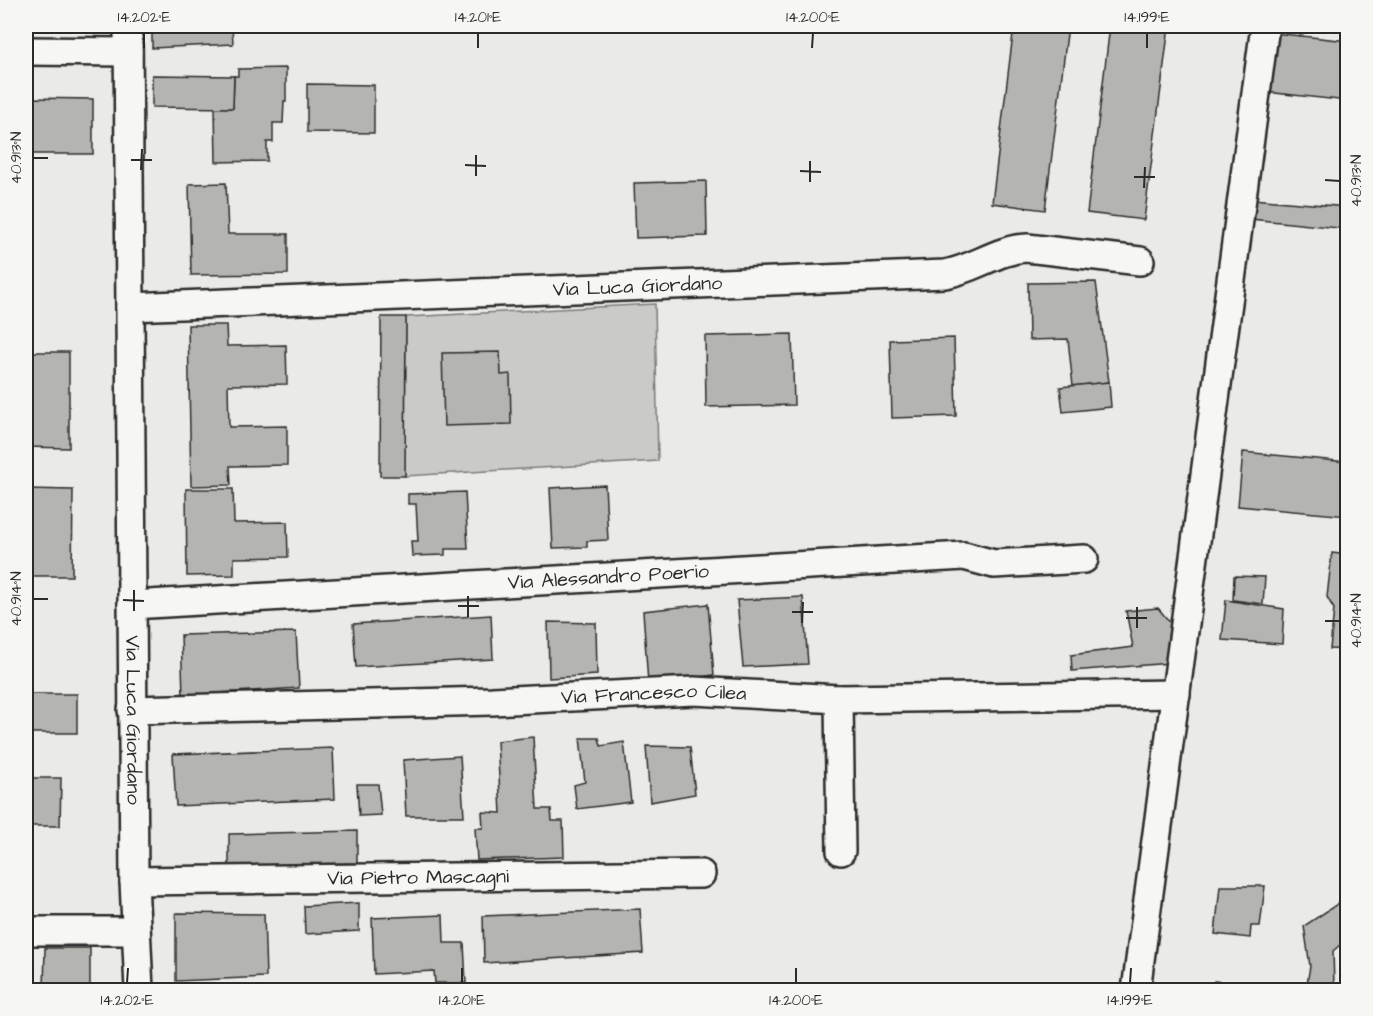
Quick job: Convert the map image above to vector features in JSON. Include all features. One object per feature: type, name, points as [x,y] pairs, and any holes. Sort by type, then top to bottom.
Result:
[{"type":"street","points":[[1136,990],[1265,26]]},
{"type":"street","points":[[26,51],[128,39]]},
{"type":"street","name":"Via Luca Giordano","points":[[128,39],[132,710],[134,881],[139,990]]},
{"type":"street","name":"Via Luca Giordano","points":[[130,307],[945,274],[972,266],[1012,248],[1140,261]]},
{"type":"street","name":"Via Alessandro Poerio","points":[[132,605],[964,556],[994,564],[1084,559]]},
{"type":"street","name":"Via Francesco Cilea","points":[[132,710],[492,701],[694,691],[839,699],[1176,694]]},
{"type":"street","points":[[839,699],[841,851]]},
{"type":"street","name":"Via Pietro Mascagni","points":[[134,881],[701,874]]},
{"type":"street","points":[[26,931],[136,931]]},
{"type":"shaded area","points":[[655,304],[658,461],[405,476],[406,317]]},
{"type":"building","points":[[152,26],[175,26],[175,28],[232,26],[233,44],[152,48]]},
{"type":"building","points":[[1014,26],[1068,26],[1045,210],[992,203]]},
{"type":"building","points":[[1110,26],[1169,26],[1144,220],[1087,213]]},
{"type":"building","points":[[1273,33],[1348,41],[1348,101],[1266,92]]},
{"type":"building","points":[[286,68],[283,123],[273,123],[273,142],[267,142],[267,161],[216,162],[215,107],[233,108],[234,76],[238,76],[238,69]]},
{"type":"building","points":[[152,75],[234,76],[233,108],[152,107]]},
{"type":"building","points":[[307,84],[374,85],[374,133],[307,132]]},
{"type":"building","points":[[26,98],[93,99],[93,154],[26,154]]},
{"type":"building","points":[[706,181],[707,236],[636,238],[634,183]]},
{"type":"building","points":[[226,183],[228,234],[288,234],[288,274],[191,275],[189,184]]},
{"type":"building","points":[[1252,199],[1348,207],[1348,229],[1251,219]]},
{"type":"building","points":[[1096,282],[1109,382],[1073,386],[1068,339],[1029,340],[1028,283]]},
{"type":"building","points":[[381,317],[406,317],[405,476],[380,476]]},
{"type":"building","points":[[188,325],[226,325],[227,346],[286,345],[287,384],[228,385],[229,427],[287,426],[287,465],[230,466],[231,485],[191,486]]},
{"type":"building","points":[[792,334],[794,405],[706,407],[705,336]]},
{"type":"building","points":[[954,338],[956,416],[892,418],[890,340]]},
{"type":"building","points":[[26,352],[69,352],[69,448],[26,447]]},
{"type":"building","points":[[500,352],[501,375],[510,374],[511,424],[444,426],[442,353]]},
{"type":"building","points":[[1109,382],[1111,407],[1063,412],[1060,387]]},
{"type":"building","points":[[1243,452],[1348,462],[1348,516],[1238,506]]},
{"type":"building","points":[[605,485],[608,540],[587,541],[587,547],[553,548],[550,488]]},
{"type":"building","points":[[26,489],[73,490],[72,576],[26,576]]},
{"type":"building","points":[[186,489],[233,489],[234,523],[287,522],[288,557],[234,558],[234,575],[187,576]]},
{"type":"building","points":[[465,492],[468,549],[445,549],[445,555],[412,556],[411,541],[418,541],[416,504],[408,504],[408,494]]},
{"type":"building","points":[[1332,553],[1348,555],[1348,650],[1330,649],[1334,609],[1327,597]]},
{"type":"building","points":[[1234,576],[1265,577],[1263,604],[1233,600]]},
{"type":"building","points":[[803,597],[808,664],[743,667],[737,600]]},
{"type":"building","points":[[1226,600],[1284,609],[1282,644],[1222,640]]},
{"type":"building","points":[[708,604],[714,675],[648,683],[643,611]]},
{"type":"building","points":[[1158,608],[1177,631],[1170,663],[1072,671],[1071,655],[1133,647],[1126,611]]},
{"type":"building","points":[[491,615],[493,659],[356,667],[353,624]]},
{"type":"building","points":[[548,622],[596,623],[597,675],[549,678]]},
{"type":"building","points":[[296,632],[299,688],[183,695],[181,635]]},
{"type":"building","points":[[26,694],[77,694],[77,733],[26,733]]},
{"type":"building","points":[[533,737],[537,809],[551,809],[552,821],[563,821],[564,857],[477,860],[475,828],[483,828],[482,812],[501,813],[497,741]]},
{"type":"building","points":[[580,738],[599,738],[601,746],[624,742],[631,802],[577,809],[574,785],[585,782]]},
{"type":"building","points":[[646,746],[690,747],[695,794],[650,802]]},
{"type":"building","points":[[333,748],[335,799],[176,806],[173,754]]},
{"type":"building","points":[[460,756],[464,816],[406,816],[403,760]]},
{"type":"building","points":[[26,778],[61,778],[60,826],[26,826]]},
{"type":"building","points":[[357,784],[378,784],[381,815],[359,816]]},
{"type":"building","points":[[357,831],[357,863],[229,866],[229,834]]},
{"type":"building","points":[[1220,886],[1265,886],[1260,926],[1251,926],[1250,938],[1215,934]]},
{"type":"building","points":[[1348,897],[1348,938],[1333,951],[1334,986],[1343,987],[1342,990],[1306,990],[1310,966],[1304,926]]},
{"type":"building","points":[[359,903],[359,931],[305,934],[304,906]]},
{"type":"building","points":[[640,909],[643,953],[484,963],[483,916]]},
{"type":"building","points":[[176,913],[264,914],[266,977],[176,981]]},
{"type":"building","points":[[443,915],[444,943],[464,943],[466,983],[435,983],[434,971],[374,974],[372,918]]},
{"type":"building","points":[[45,948],[90,948],[90,990],[44,990]]},
{"type":"building","points":[[1214,981],[1255,985],[1254,990],[1213,990]]}]
